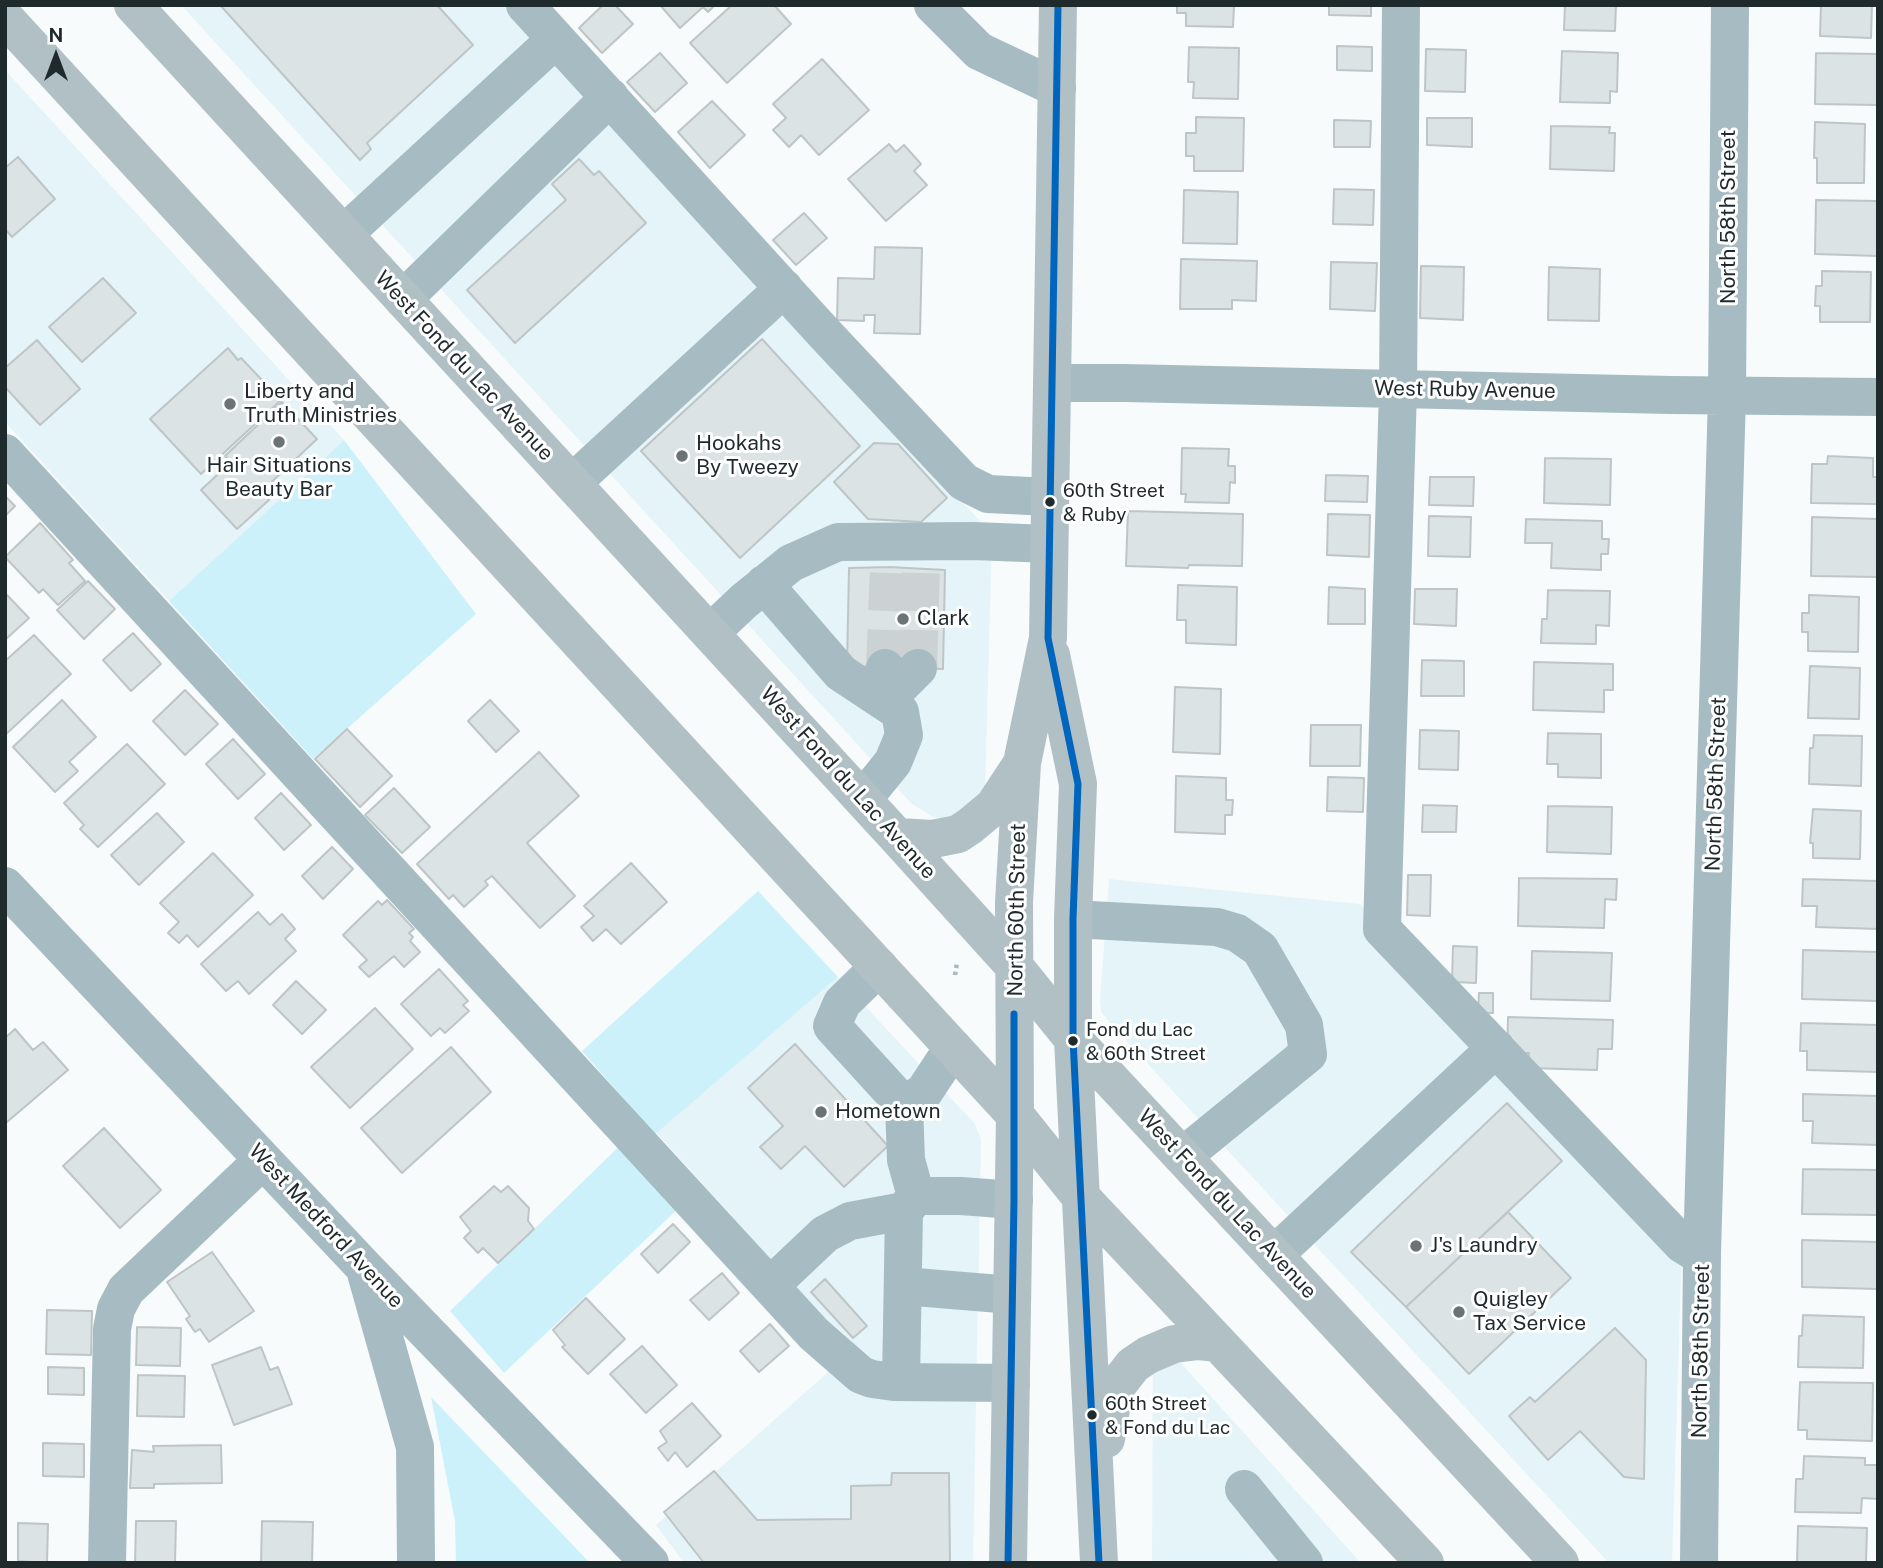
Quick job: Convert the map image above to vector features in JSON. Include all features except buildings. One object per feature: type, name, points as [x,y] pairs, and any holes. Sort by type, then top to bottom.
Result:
[{"type":"main road","name":"West Fond du Lac Avenue","points":[[133,5],[863,799],[1014,966],[1073,1039],[1560,1563]]},
{"type":"main road","name":"North 60th Street","points":[[1007,1563],[1015,1115],[1014,902],[1022,763],[1048,638],[1058,5]]},
{"type":"main road","points":[[5,18],[1015,1115],[1080,1196],[1425,1563]]},
{"type":"main road","name":"North 60th Street","points":[[1048,638],[1078,784],[1073,919],[1073,1039],[1099,1563]]},
{"type":"main road","points":[[897,837],[933,839],[958,834],[994,806],[1022,763]]},
{"type":"main road","points":[[1097,1510],[1109,1413],[1113,1397],[1125,1374],[1141,1359],[1174,1344],[1218,1343]]},
{"type":"street","points":[[525,5],[964,482],[988,494],[1050,497]]},
{"type":"street","points":[[933,5],[979,51],[1057,88]]},
{"type":"street","points":[[1401,5],[1398,389],[1382,929],[1682,1244],[1702,1253]]},
{"type":"street","name":"North 58th Street","points":[[1699,1563],[1702,1253],[1727,396],[1730,5]]},
{"type":"street","points":[[344,234],[556,39]]},
{"type":"street","points":[[403,299],[610,97]]},
{"type":"street","points":[[572,483],[783,288]]},
{"type":"street","name":"West Ruby Avenue","points":[[1052,383],[1878,397]]},
{"type":"street","points":[[5,453],[814,1334],[861,1375],[872,1379],[1012,1384]]},
{"type":"street","points":[[710,634],[791,563],[838,542],[905,558],[1049,544]]},
{"type":"street","points":[[764,584],[841,673],[901,683],[904,735],[893,762],[863,799]]},
{"type":"street","name":"West Medford Avenue","points":[[5,886],[364,1267],[650,1563]]},
{"type":"street","points":[[1073,919],[1217,927],[1237,933],[1260,949],[1304,1024],[1308,1054],[1183,1156]]},
{"type":"street","points":[[879,967],[842,1003],[832,1027],[904,1105],[910,1203],[903,1286],[901,1382]]},
{"type":"street","points":[[904,1105],[924,1092],[953,1048]]},
{"type":"street","points":[[1273,1255],[1496,1048]]},
{"type":"street","points":[[107,1563],[112,1329],[116,1309],[126,1290],[263,1160]]},
{"type":"street","points":[[770,1286],[825,1234],[850,1221],[910,1203],[961,1196],[1014,1200]]},
{"type":"street","points":[[364,1267],[415,1447],[416,1563]]},
{"type":"street","points":[[903,1286],[1012,1295]]},
{"type":"street","points":[[1244,1489],[1304,1563]]},
{"type":"shaded area","points":[[181,5],[502,5],[992,534],[985,792],[947,820],[933,817],[912,804]]},
{"type":"shaded area","points":[[5,70],[344,440],[169,601],[5,422]]},
{"type":"shaded area","points":[[344,440],[476,614],[313,759],[169,601]]},
{"type":"shaded area","points":[[1109,879],[1360,904],[1682,1244],[1672,1563],[1609,1563],[1108,1021],[1101,1011],[1100,1000]]},
{"type":"shaded area","points":[[758,891],[838,977],[632,1154],[680,1207],[504,1373],[450,1311],[644,1122],[582,1051]]},
{"type":"shaded area","points":[[838,977],[975,1124],[981,1139],[973,1563],[684,1563],[656,1525],[853,1350],[656,1132]]},
{"type":"shaded area","points":[[1153,1332],[1361,1563],[1152,1563]]},
{"type":"shaded area","points":[[431,1397],[590,1563],[456,1563],[455,1521]]},
{"type":"tunnel","points":[[885,668],[889,567]]},
{"type":"tunnel","points":[[918,668],[921,568]]},
{"type":"transit line","points":[[1058,5],[1048,638],[1078,784],[1073,919],[1073,1039],[1099,1563]]},
{"type":"transit line","points":[[1008,1563],[1014,1014]]},
{"type":"place","name":"Liberty and Truth Ministries","points":[[230,404]]},
{"type":"place","name":"Hair Situations Beauty Bar","points":[[279,442]]},
{"type":"place","name":"Hookahs By Tweezy","points":[[682,456]]},
{"type":"place","name":"60th Street & Ruby","points":[[1050,502]]},
{"type":"place","name":"Clark","points":[[903,619]]},
{"type":"place","name":"Fond du Lac & 60th Street","points":[[1073,1041]]},
{"type":"place","name":"Hometown","points":[[821,1112]]},
{"type":"place","name":"J's Laundry","points":[[1416,1246]]},
{"type":"place","name":"Quigley Tax Service","points":[[1459,1312]]},
{"type":"place","name":"60th Street & Fond du Lac","points":[[1092,1415]]}]
